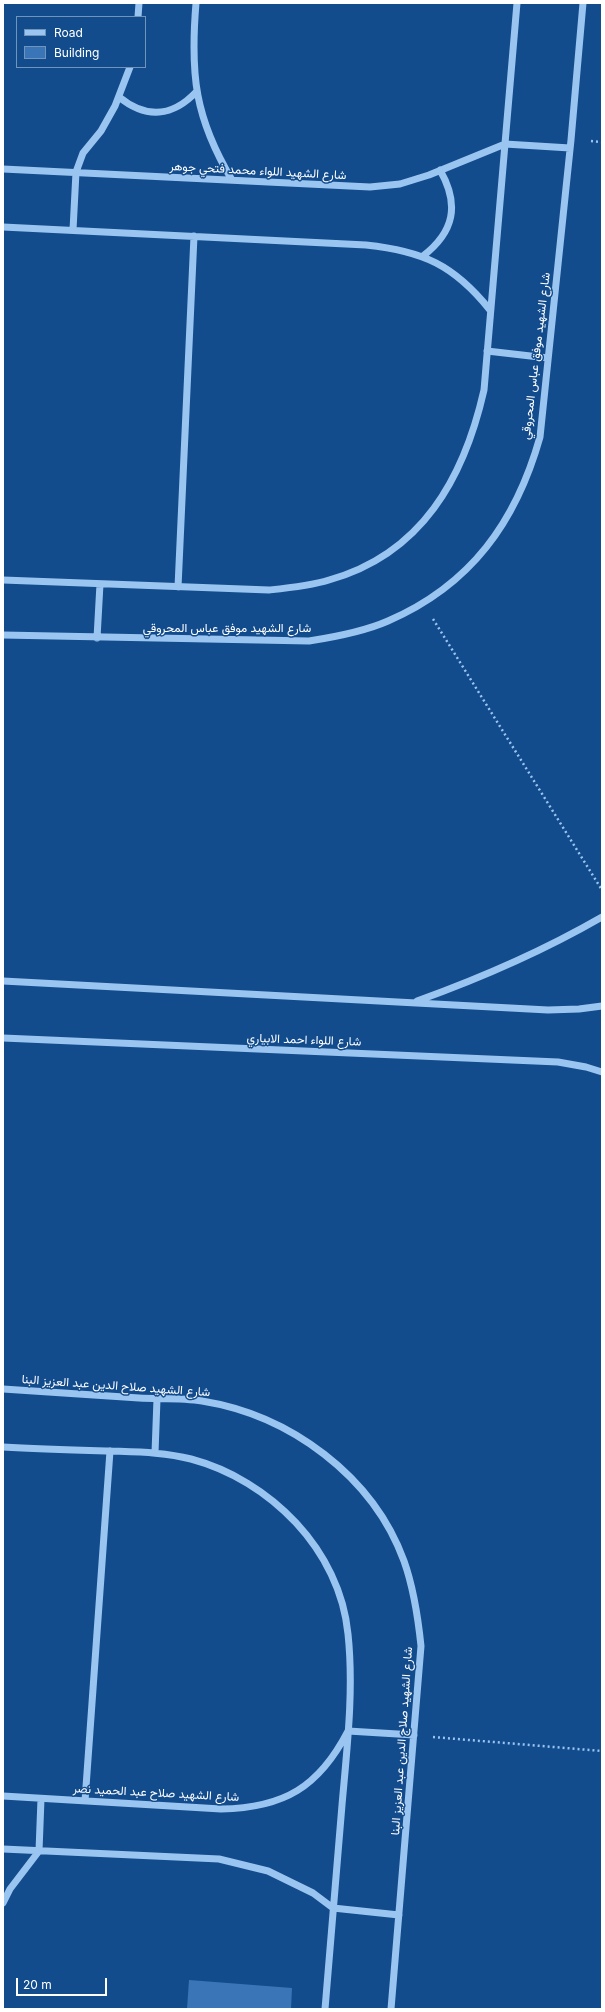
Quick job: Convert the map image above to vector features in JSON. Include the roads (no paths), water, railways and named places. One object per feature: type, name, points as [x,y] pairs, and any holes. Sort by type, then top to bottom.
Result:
[{"type":"street","points":[[138,16],[139,3]]},
{"type":"street","points":[[196,3],[193,55],[197,91],[208,133],[218,158],[232,180]]},
{"type":"street","points":[[3,580],[269,590],[300,586],[330,580],[358,569],[384,555],[409,536],[430,514],[449,486],[465,456],[476,424],[484,390],[517,3]]},
{"type":"street","name":"شارع الشهيد موفق عباس المحروقي","points":[[3,635],[308,641],[349,634],[387,622],[423,603],[451,582],[477,559],[499,532],[516,502],[530,470],[540,437],[570,148],[583,3]]},
{"type":"street","points":[[73,230],[76,172],[83,153],[101,131],[119,97],[130,68]]},
{"type":"street","points":[[119,97],[129,106],[141,110],[166,112],[183,104],[197,91]]},
{"type":"street","points":[[505,144],[570,148]]},
{"type":"street","name":"شارع الشهيد اللواء محمد فتحي جوهر","points":[[3,169],[370,188],[400,184],[505,144]]},
{"type":"street","points":[[423,256],[436,246],[446,233],[451,217],[452,201],[449,185],[440,170]]},
{"type":"street","points":[[3,227],[366,245],[395,248],[423,256],[449,270],[472,288],[490,310]]},
{"type":"street","points":[[178,586],[194,236]]},
{"type":"street","points":[[487,351],[548,358]]},
{"type":"street","points":[[97,638],[100,584]]},
{"type":"street","points":[[412,1002],[454,988],[529,956],[602,917]]},
{"type":"street","points":[[3,981],[548,1010],[579,1009],[602,1006]]},
{"type":"street","name":"شارع اللواء احمد الابياري","points":[[3,1038],[558,1062],[586,1067],[602,1072]]},
{"type":"street","name":"شارع الشهيد صلاح الدين عبد العزيز البنا","points":[[3,1389],[202,1401],[246,1411],[287,1429],[324,1454],[357,1484],[384,1519],[404,1560],[416,1602],[421,1646],[391,2009]]},
{"type":"street","points":[[155,1453],[157,1399]]},
{"type":"street","points":[[3,1447],[155,1453],[190,1458],[223,1470],[255,1487],[283,1508],[307,1534],[329,1571],[340,1597],[348,1631],[351,1667],[348,1731],[325,2009]]},
{"type":"street","points":[[85,1801],[110,1452]]},
{"type":"street","points":[[348,1731],[414,1735]]},
{"type":"street","name":"شارع الشهيد صلاح عبد الحميد نصر","points":[[3,1796],[221,1809],[247,1809],[273,1803],[298,1791],[319,1775],[336,1754],[348,1731]]},
{"type":"street","points":[[3,1903],[10,1889],[39,1851],[41,1799]]},
{"type":"street","points":[[3,1849],[219,1859],[268,1871],[313,1893],[333,1908],[398,1915]]}]
